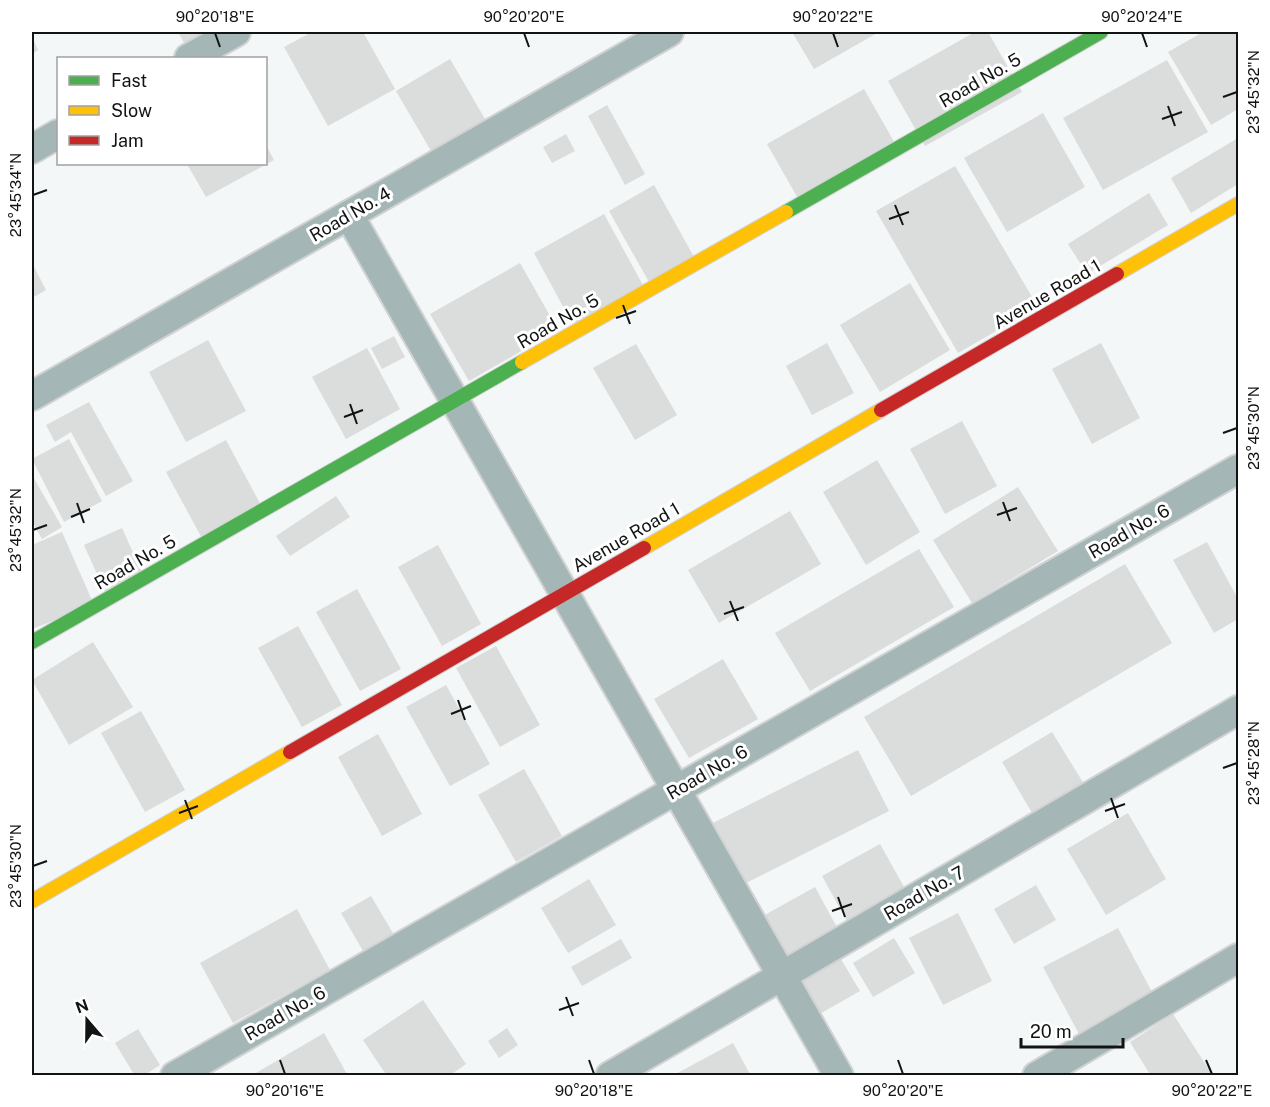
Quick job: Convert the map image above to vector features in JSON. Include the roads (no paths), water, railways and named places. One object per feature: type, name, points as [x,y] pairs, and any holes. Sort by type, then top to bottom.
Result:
[{"type":"street","points":[[191,57],[236,32]]},
{"type":"street","name":"Road No. 4","points":[[32,396],[669,32]]},
{"type":"street","name":"Road No. 5","points":[[32,642],[1101,32]]},
{"type":"street","points":[[32,149],[57,135]]},
{"type":"street","name":"Avenue Road 1","points":[[32,901],[1239,204]]},
{"type":"street","points":[[349,215],[839,1076]]},
{"type":"street","name":"Road No. 6","points":[[175,1076],[1239,468]]},
{"type":"street","name":"Road No. 7","points":[[610,1076],[1239,710]]},
{"type":"street","points":[[1036,1076],[1239,958]]}]
